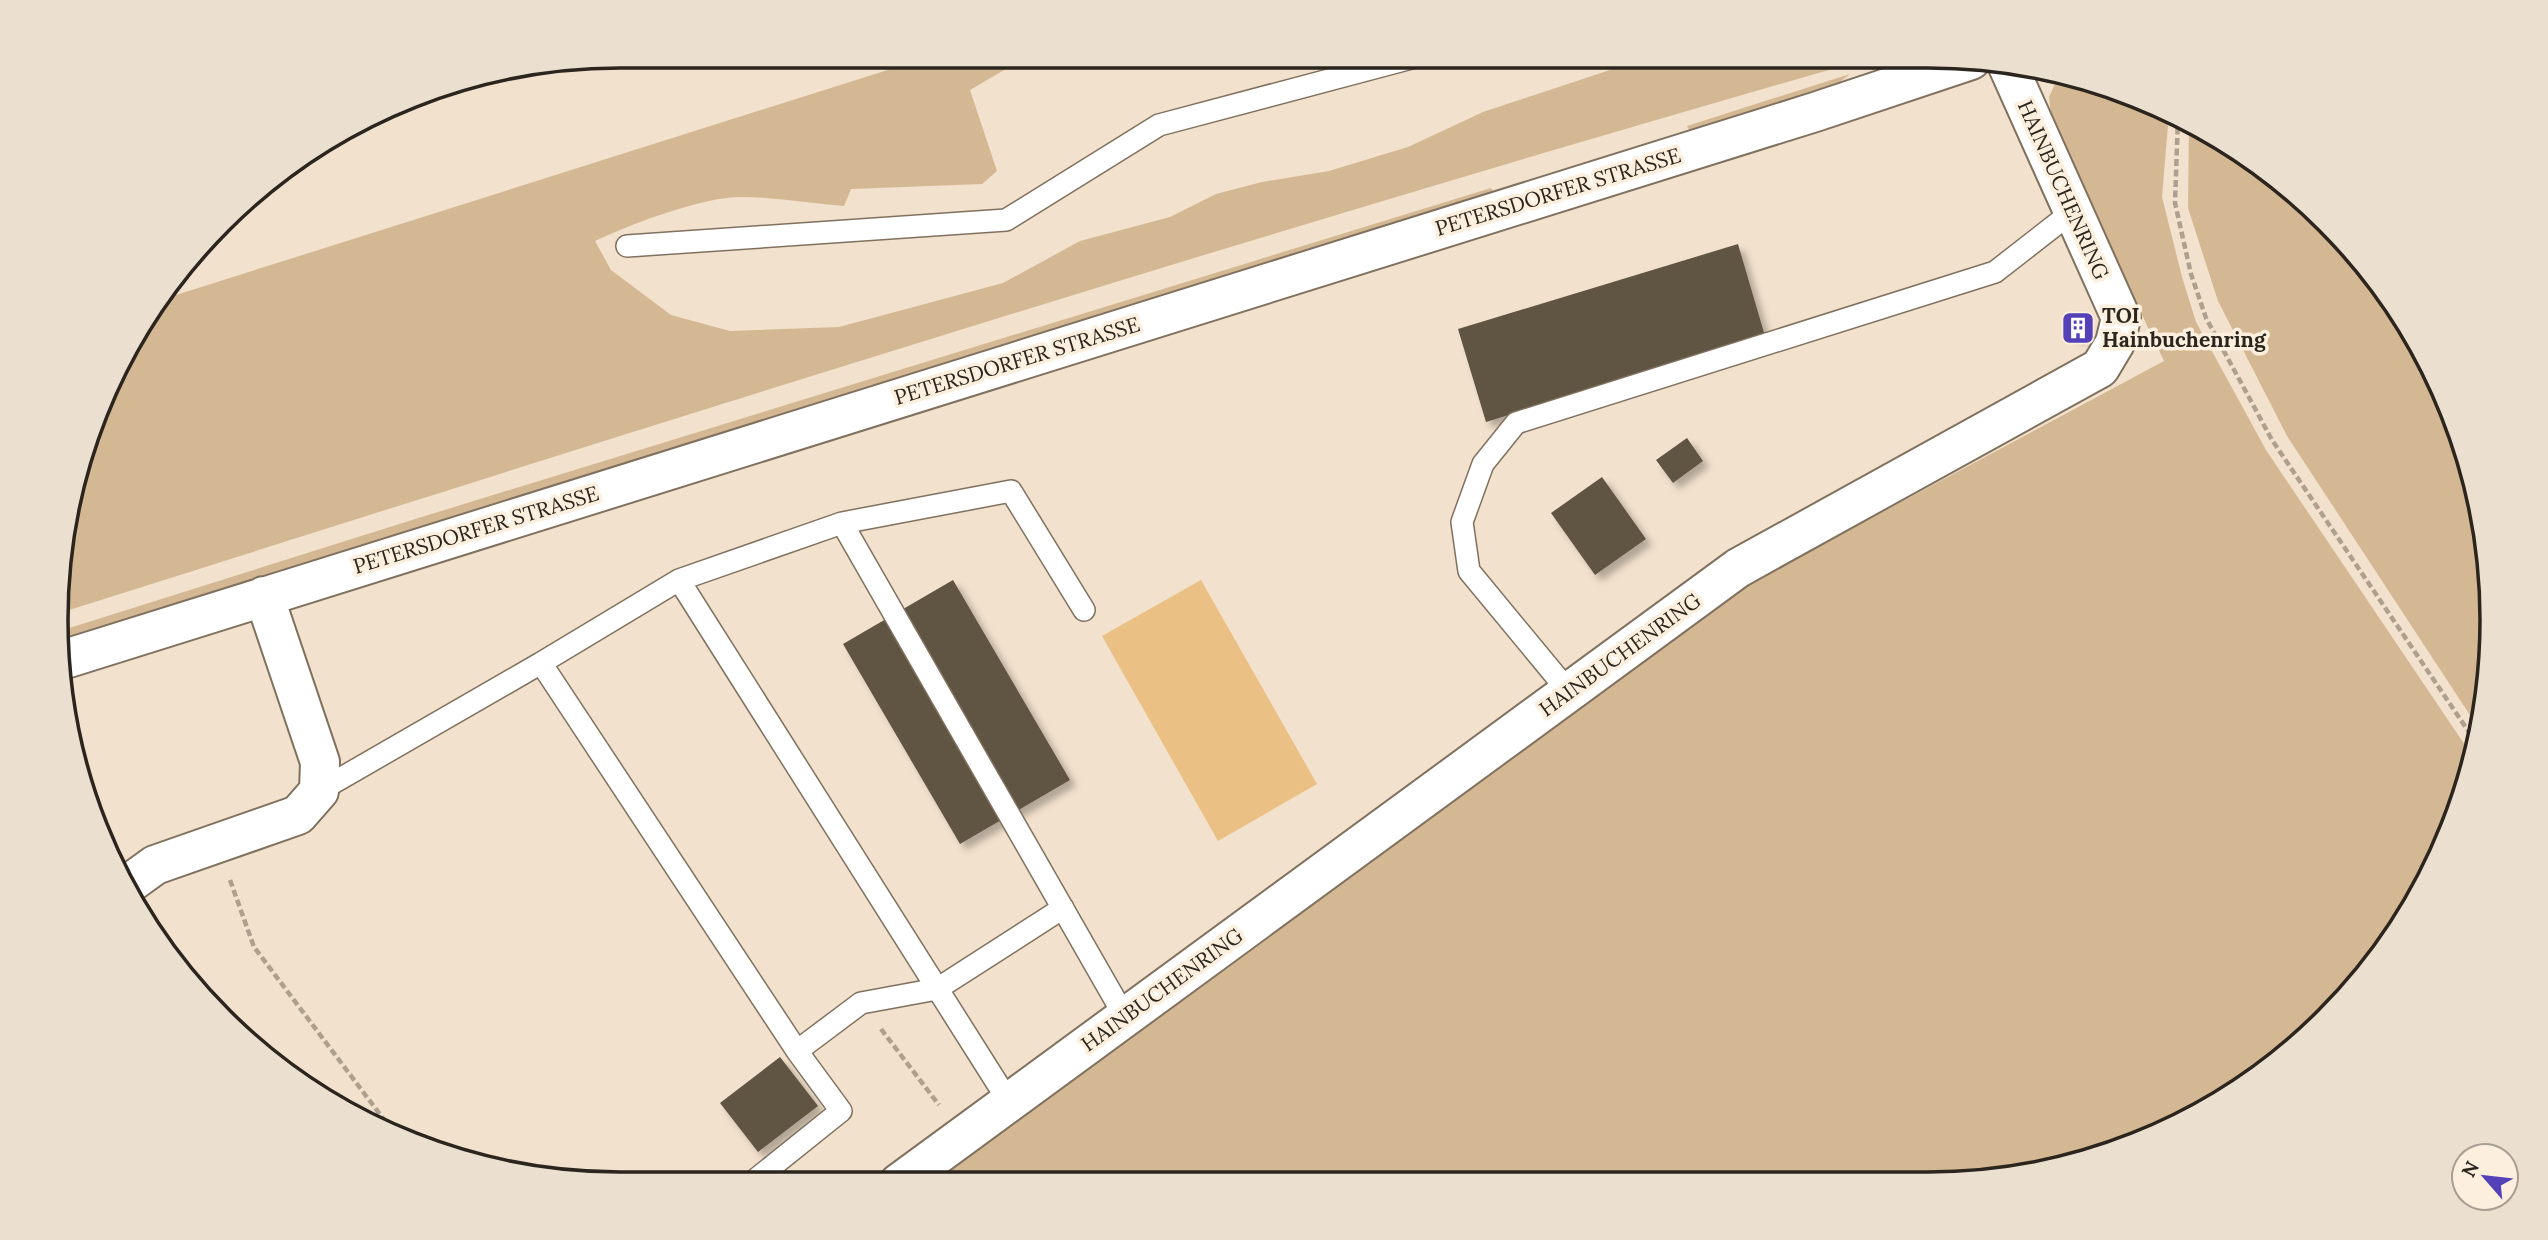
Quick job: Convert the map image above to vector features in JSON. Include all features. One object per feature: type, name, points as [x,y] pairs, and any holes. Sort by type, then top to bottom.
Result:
[{"type":"street","name":"PETERSDORFER STRASSE","points":[[69,658],[1802,116],[1936,68]]},
{"type":"street","name":"HAINBUCHENRING","points":[[914,1172],[1738,568],[2100,368],[2115,343],[2121,318],[2012,75]]},
{"type":"street","points":[[134,880],[155,865],[298,816],[319,791],[320,762],[264,596]]},
{"type":"lane","points":[[626,246],[1006,220],[1159,125],[1374,68]]},
{"type":"lane","points":[[1569,692],[1469,571],[1462,522],[1483,464],[1516,423],[1995,272],[2073,212]]},
{"type":"lane","points":[[319,791],[679,580],[842,523],[1011,491],[1084,610]]},
{"type":"lane","points":[[842,523],[1125,1017]]},
{"type":"lane","points":[[679,580],[1009,1102]]},
{"type":"lane","points":[[541,663],[797,1051],[841,1111],[765,1172]]},
{"type":"lane","points":[[797,1051],[861,1003],[937,989],[1063,908]]},
{"type":"path","points":[[2178,128],[2175,203],[2191,274],[2206,318],[2272,440],[2468,731]]},
{"type":"path","points":[[216,844],[254,947],[383,1118]]},
{"type":"path","points":[[861,1003],[929,1093]]},
{"type":"shaded area","points":[[894,68],[1008,68],[970,90],[997,171],[982,184],[851,189],[844,206],[741,197],[687,206],[595,241],[611,270],[671,315],[730,331],[839,327],[1003,283],[1080,241],[1170,217],[1216,194],[1262,182],[1329,171],[1408,147],[1483,112],[1616,68],[1836,68],[1178,263],[68,610],[69,584],[79,512],[98,443],[125,376],[173,296]]},
{"type":"shaded area","points":[[1850,74],[1830,90],[1691,134],[1687,126]]},
{"type":"shaded area","points":[[2055,83],[2139,110],[2168,123],[2162,197],[2196,322],[2266,450],[2465,745],[2438,831],[2406,896],[2366,956],[2318,1010],[2292,1035],[2235,1079],[2172,1115],[2139,1130],[2071,1153],[2000,1167],[1928,1172],[947,1172],[1737,590],[2164,361],[2051,117],[2049,97]]},
{"type":"shaded area","points":[[2189,134],[2264,182],[2318,230],[2366,284],[2406,344],[2438,409],[2461,477],[2469,512],[2479,584],[2480,620],[2479,656],[2471,717],[2287,436],[2218,301],[2188,208]]},
{"type":"shaded area","points":[[1491,188],[1495,195],[68,637],[68,628]]},
{"type":"shaded area","points":[[1201,580],[1317,784],[1218,841],[1102,636]]},
{"type":"building","points":[[1738,244],[1765,336],[1486,422],[1458,329]]},
{"type":"building","name":"TOI Hainbuchenring","points":[[2077,318],[2087,323],[2079,338],[2070,333]]},
{"type":"building","points":[[1687,438],[1703,461],[1673,483],[1656,460]]},
{"type":"building","points":[[1602,477],[1646,539],[1595,575],[1551,513]]},
{"type":"building","points":[[953,580],[1070,780],[960,844],[843,644]]},
{"type":"building","points":[[780,1057],[818,1106],[758,1152],[720,1103]]},
{"type":"place","name":"TOI Hainbuchenring","points":[[2078,328]]}]
